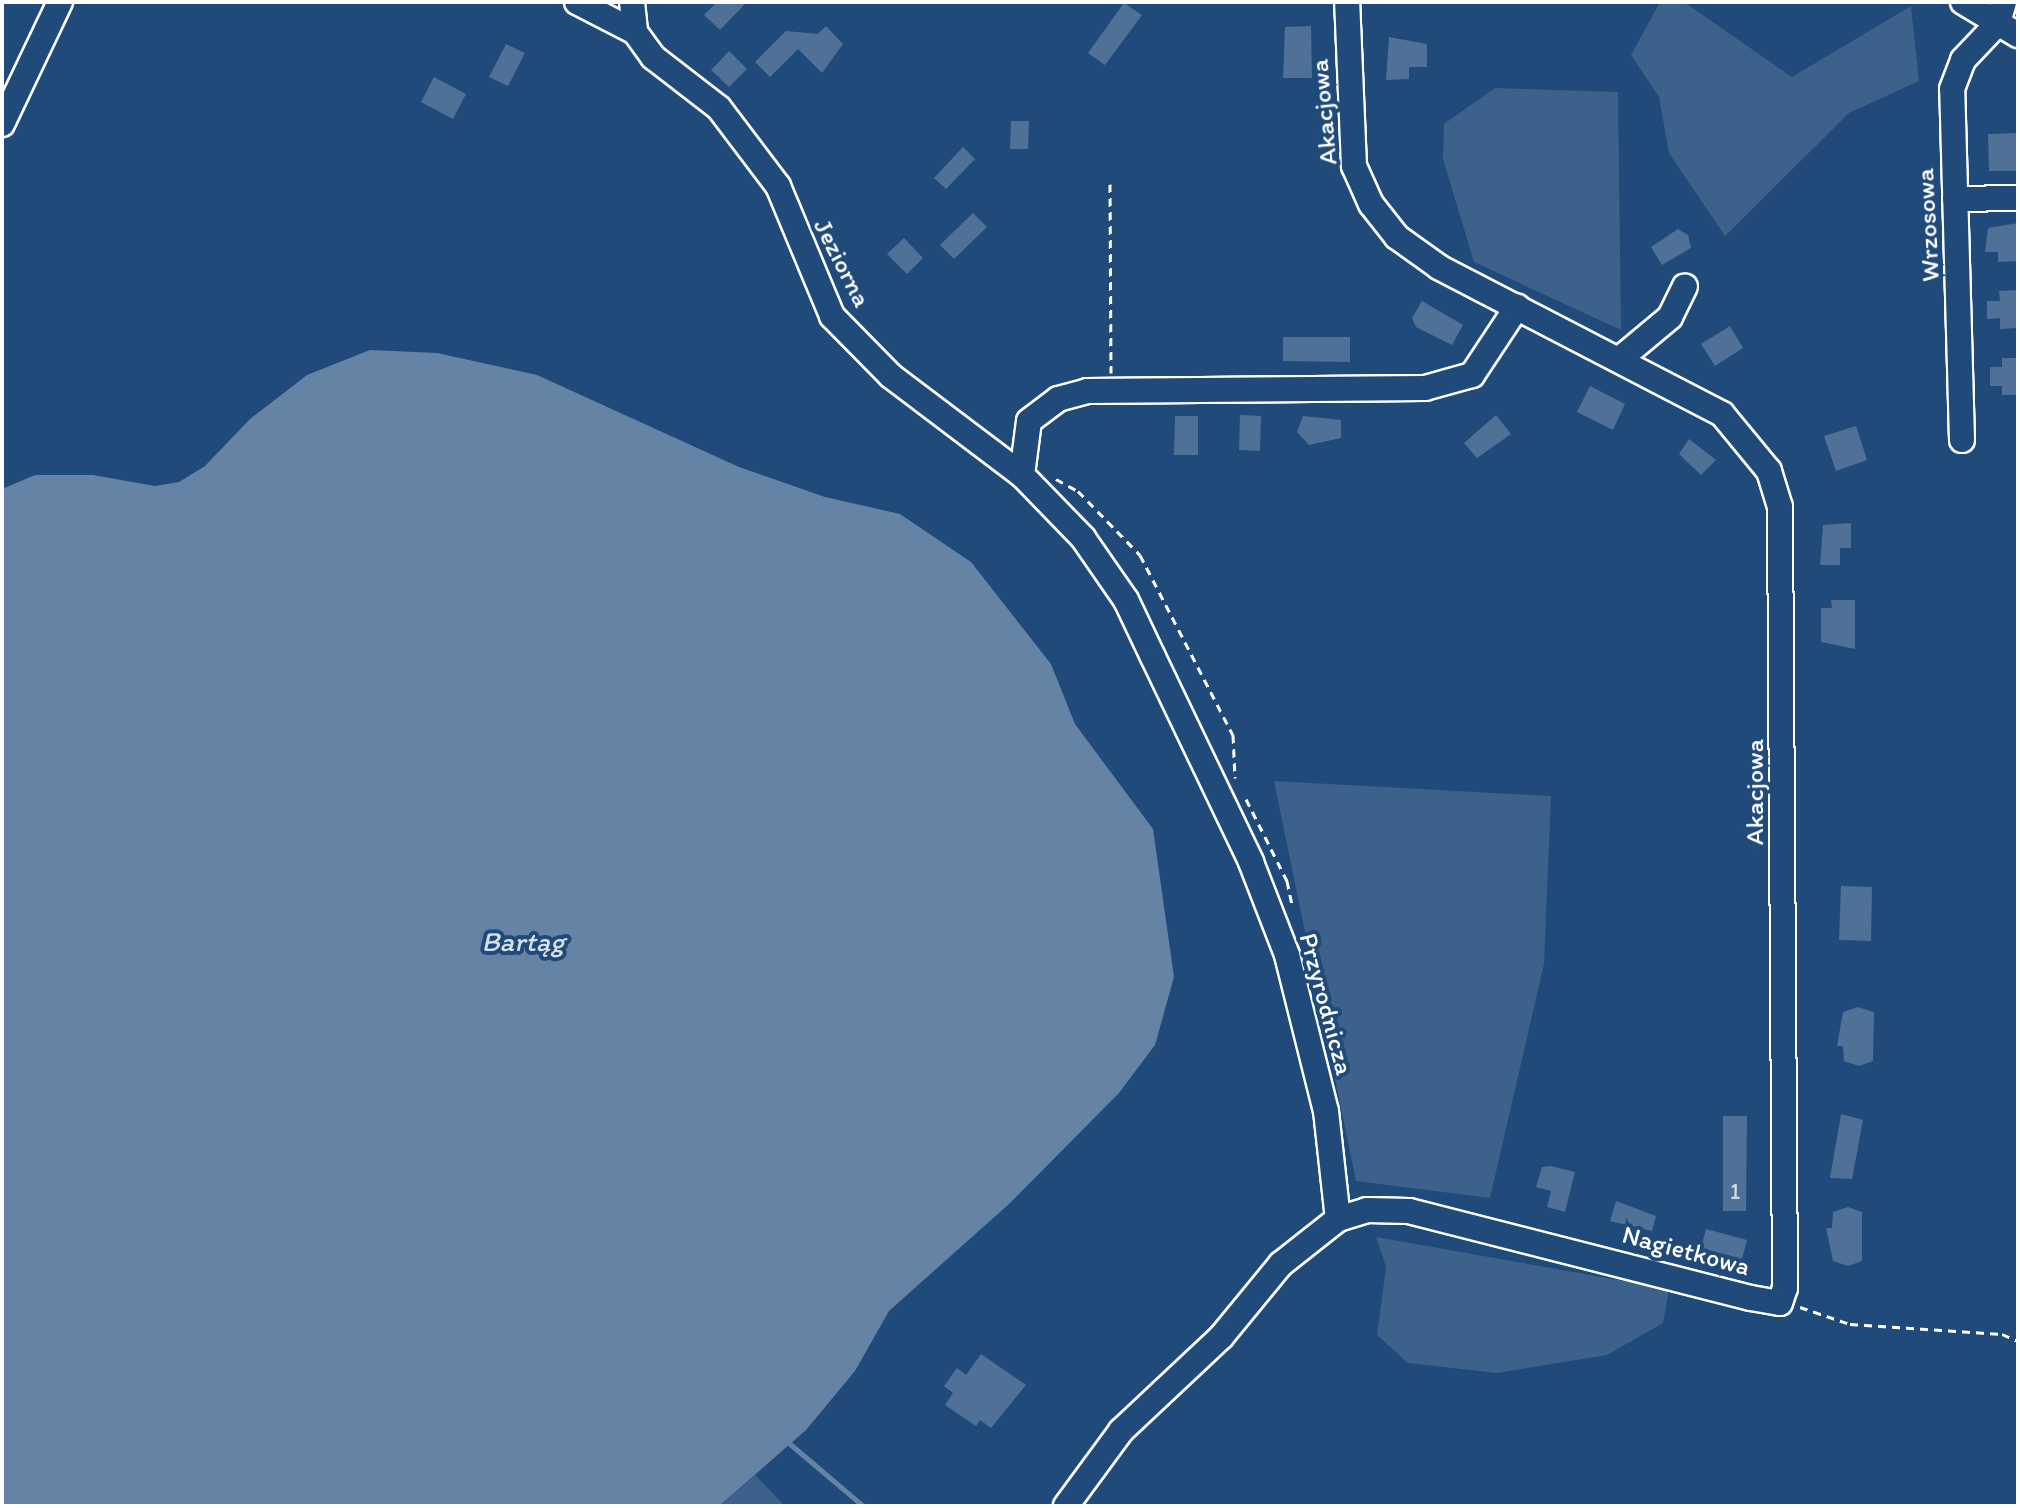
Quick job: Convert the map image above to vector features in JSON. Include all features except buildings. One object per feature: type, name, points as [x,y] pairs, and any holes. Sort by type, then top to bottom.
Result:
[{"type":"street","points":[[2,124],[60,2]]},
{"type":"street","points":[[577,2],[635,32]]},
{"type":"street","points":[[632,2],[635,32]]},
{"type":"street","name":"Akacjowa","points":[[1347,2],[1354,166],[1371,204],[1397,237],[1429,259],[1517,307],[1621,358],[1722,414],[1769,471],[1780,507],[1785,1288],[1780,1303]]},
{"type":"street","points":[[1963,2],[2007,20]]},
{"type":"street","name":"Wrzosowa","points":[[1962,440],[1952,89],[1963,60],[2007,20]]},
{"type":"street","name":"Jeziorna","points":[[635,32],[653,57],[719,108],[754,150],[778,186],[832,316],[891,376],[1022,475]]},
{"type":"street","points":[[1955,199],[2018,198]]},
{"type":"street","points":[[1621,358],[1670,317],[1685,286]]},
{"type":"street","points":[[1022,475],[1029,421],[1042,406],[1087,391],[1425,388],[1472,375],[1517,307]]},
{"type":"street","name":"Przyrodnicza","points":[[1022,475],[1083,538],[1126,600],[1251,862],[1287,955],[1310,1044],[1331,1141],[1338,1219]]},
{"type":"street","name":"Nagietkowa","points":[[1338,1219],[1367,1210],[1458,1220],[1780,1303]]},
{"type":"street","points":[[1066,1506],[1121,1431],[1221,1337],[1281,1264],[1338,1219]]},
{"type":"path","points":[[1110,184],[1111,391]]},
{"type":"path","points":[[1780,1303],[1850,1324],[2002,1334],[2018,1341]]},
{"type":"shaded area","points":[[1660,2],[1684,2],[1792,77],[1911,6],[1919,81],[1849,113],[1725,236],[1669,153],[1659,97],[1631,55]]},
{"type":"shaded area","points":[[1495,88],[1618,92],[1621,330],[1474,262],[1443,159],[1444,124]]},
{"type":"shaded area","points":[[1274,781],[1551,796],[1544,964],[1490,1198],[1356,1181]]},
{"type":"shaded area","points":[[1376,1237],[1669,1289],[1663,1323],[1607,1355],[1497,1373],[1408,1363],[1377,1335],[1386,1267]]},
{"type":"shaded area","points":[[755,1475],[785,1506],[719,1506],[723,1503]]},
{"type":"water","name":"Bartąg","points":[[370,350],[437,353],[537,375],[739,467],[825,497],[900,514],[971,562],[1051,664],[1075,724],[1153,829],[1174,977],[1155,1045],[1119,1093],[1009,1204],[889,1311],[855,1371],[806,1430],[719,1506],[2,1506],[2,489],[35,475],[93,475],[155,486],[179,482],[205,466],[250,419],[307,375]]},
{"type":"waterway","points":[[790,1444],[863,1506]]}]
